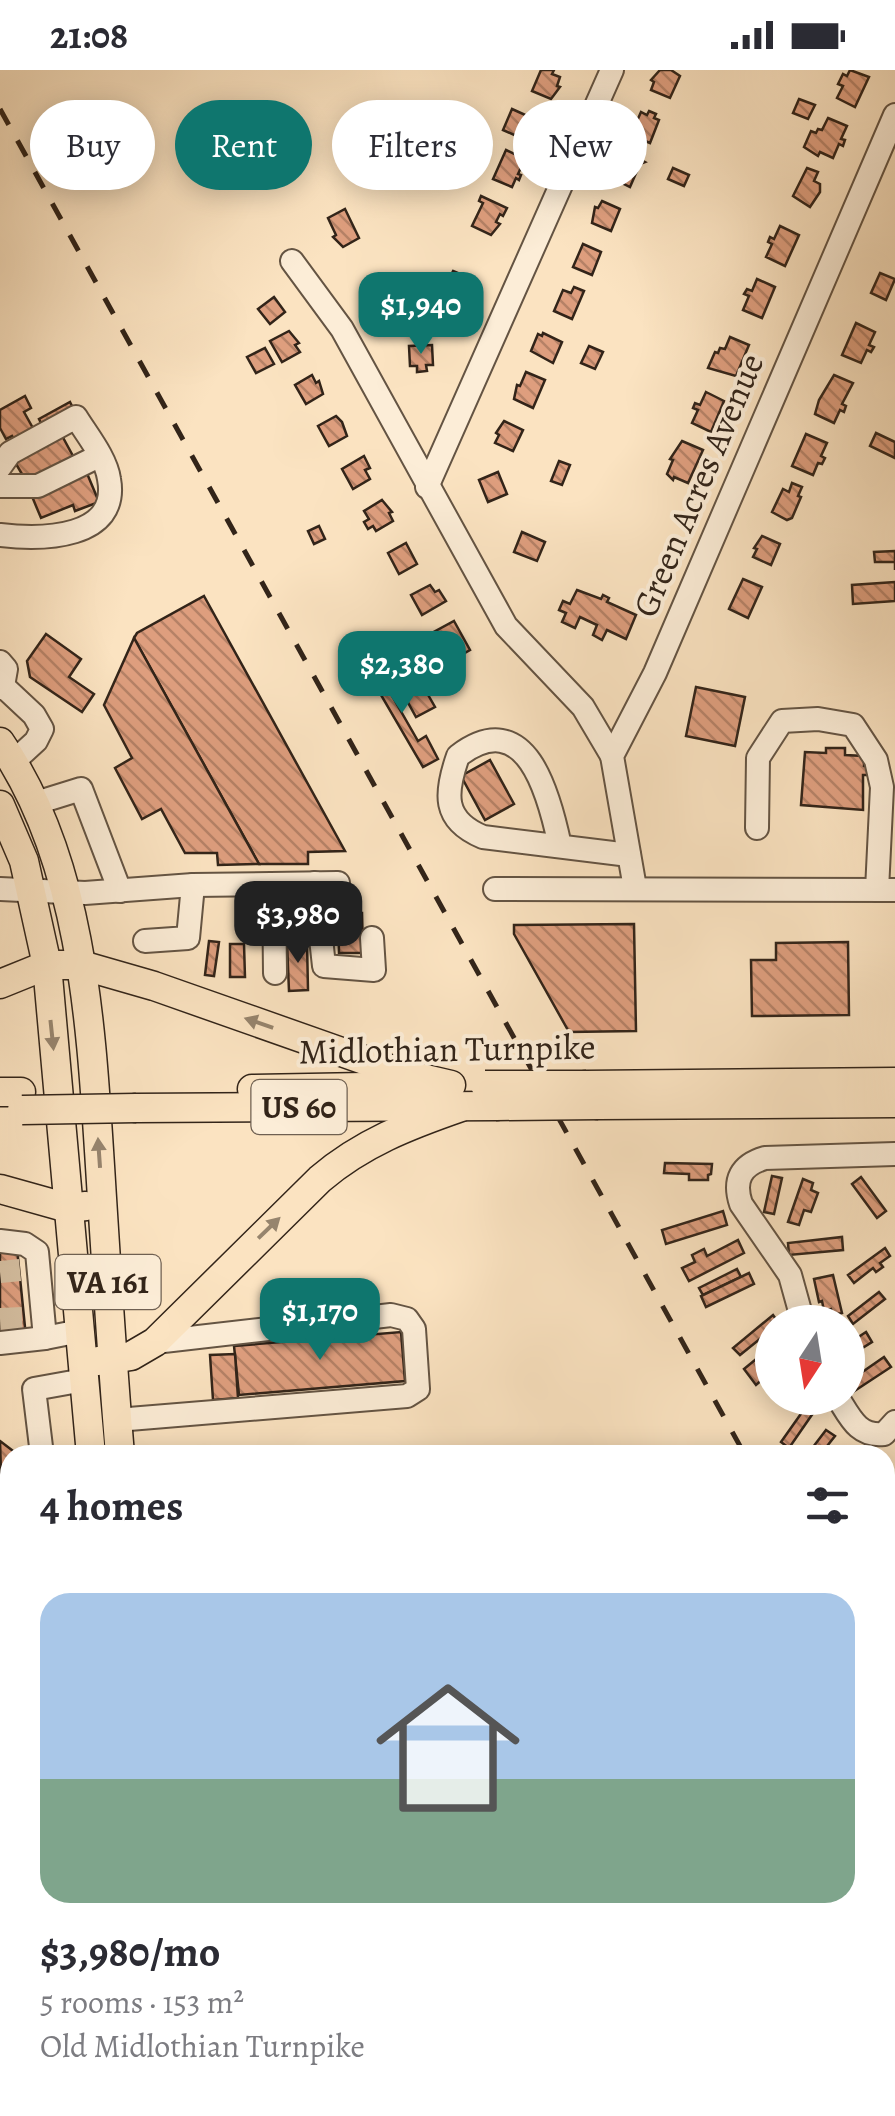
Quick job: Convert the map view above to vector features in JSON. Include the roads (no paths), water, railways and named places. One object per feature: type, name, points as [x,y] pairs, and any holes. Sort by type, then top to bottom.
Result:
[{"type":"main road","name":"VA 161","points":[[6,752],[36,803],[50,842],[81,964],[96,1101],[119,1445]]},
{"type":"main road","name":"VA 161","points":[[0,805],[34,900],[46,965],[90,1445]]},
{"type":"main road","points":[[1,983],[24,954],[34,900]]},
{"type":"main road","points":[[1,983],[46,965],[81,964],[154,986],[456,1096]]},
{"type":"main road","name":"Midlothian Turnpike","points":[[11,1101],[592,1095],[895,1082]]},
{"type":"main road","name":"Midlothian Turnpike","points":[[592,1095],[895,1103]]},
{"type":"main road","points":[[84,1378],[112,1360],[132,1356],[156,1342],[307,1191],[350,1154],[456,1096]]},
{"type":"main road","points":[[0,1190],[68,1208],[102,1204]]},
{"type":"street","points":[[428,487],[612,70]]},
{"type":"street","name":"Green Acres Avenue","points":[[612,756],[655,673],[895,115]]},
{"type":"street","points":[[292,261],[342,329],[506,626],[583,706],[612,756],[635,888]]},
{"type":"street","points":[[0,535],[43,537],[81,528],[104,517],[111,504],[109,474],[76,417],[10,453],[3,465],[10,487],[38,486],[98,456]]},
{"type":"street","points":[[0,662],[6,669],[1,687],[34,715],[42,728],[36,741],[6,752]]},
{"type":"street","points":[[496,889],[886,890],[882,787],[876,760],[852,725],[818,719],[782,720],[758,758],[756,828]]},
{"type":"street","points":[[560,846],[553,811],[529,758],[518,746],[503,738],[487,738],[458,756],[450,798],[453,816],[463,828],[483,836],[629,855]]},
{"type":"street","points":[[36,803],[82,789],[120,890]]},
{"type":"street","points":[[0,889],[34,900],[63,892],[327,883],[324,966],[374,970],[372,938]]},
{"type":"street","points":[[274,884],[275,973]]},
{"type":"street","points":[[145,941],[188,938],[193,885]]},
{"type":"street","points":[[798,1305],[790,1275],[740,1204],[740,1174],[752,1162],[765,1158],[895,1154]]},
{"type":"street","points":[[0,1241],[25,1244],[38,1252],[33,1274],[38,1324]]},
{"type":"street","points":[[33,1274],[74,1280]]},
{"type":"street","points":[[117,1420],[407,1396],[418,1389],[414,1329],[407,1318],[391,1315],[156,1342]]},
{"type":"street","points":[[0,1343],[38,1324],[80,1332]]},
{"type":"street","points":[[41,1445],[34,1388],[84,1378]]},
{"type":"street","points":[[848,1415],[868,1434],[884,1434],[895,1422]]},
{"type":"tunnel","points":[[0,1272],[20,1270]]},
{"type":"tunnel","points":[[0,1319],[24,1318]]},
{"type":"railway","points":[[0,109],[739,1445]]}]
